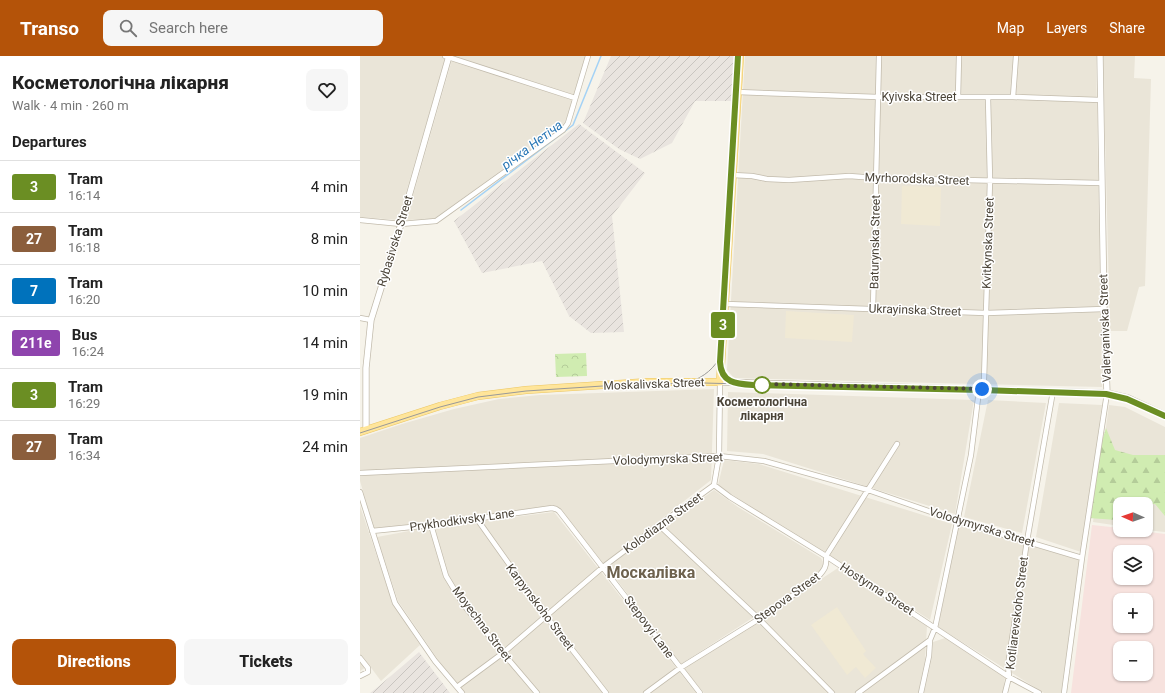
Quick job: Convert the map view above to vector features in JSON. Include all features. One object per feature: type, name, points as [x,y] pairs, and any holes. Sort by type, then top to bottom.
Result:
[{"type":"main road","points":[[720,382],[740,56]]},
{"type":"main road","name":"Moskalivska Street","points":[[363,431],[440,406],[478,396],[526,390],[648,382],[720,382]]},
{"type":"street","points":[[448,56],[575,98]]},
{"type":"street","name":"Rybasivska Street","points":[[363,431],[366,368],[371,320],[401,224],[448,56]]},
{"type":"street","points":[[360,220],[401,224],[436,221],[515,165],[563,130],[568,123],[588,56]]},
{"type":"street","name":"Baturynska Street","points":[[873,309],[879,56]]},
{"type":"street","points":[[958,97],[959,56]]},
{"type":"street","points":[[1013,97],[1016,56]]},
{"type":"street","name":"Valeryanivska Street","points":[[1064,693],[1082,558],[1107,393],[1101,183],[1100,56]]},
{"type":"street","name":"Kyivska Street","points":[[737,92],[878,97],[1013,97],[1100,100]]},
{"type":"street","name":"Kvitkynska Street","points":[[930,640],[935,628],[971,455],[978,398],[984,380],[990,180],[988,98]]},
{"type":"street","name":"Myrhorodska Street","points":[[732,175],[789,180],[849,176],[876,178],[1101,183]]},
{"type":"street","name":"Ukrayinska Street","points":[[725,304],[986,313],[1104,309]]},
{"type":"street","points":[[360,318],[371,320]]},
{"type":"street","name":"Moskalivska Street","points":[[720,382],[1107,393],[1128,398],[1165,415]]},
{"type":"street","name":"Kolodiazna Street","points":[[457,687],[503,653],[603,567],[714,485],[719,456],[720,382]]},
{"type":"street","name":"Kotliarevskoho Street","points":[[1005,693],[1009,676],[1008,666],[1027,541],[1053,391]]},
{"type":"street","name":"Stepova Street","points":[[646,693],[680,668],[759,619],[816,579],[824,571],[826,556],[897,444]]},
{"type":"street","name":"Volodymyrska Street","points":[[360,473],[719,456],[764,461],[868,490],[957,521],[1082,558]]},
{"type":"street","name":"Hostynna Street","points":[[714,485],[730,497],[826,556],[1009,676],[1039,693]]},
{"type":"street","points":[[360,492],[395,603],[435,661],[462,693]]},
{"type":"street","name":"Prykhodkivsky Lane","points":[[372,532],[552,508]]},
{"type":"street","name":"Stepovyi Lane","points":[[552,508],[556,508],[559,511],[700,693]]},
{"type":"street","name":"Karpynskoho Street","points":[[477,518],[546,616],[606,693]]},
{"type":"street","name":"Moyechna Street","points":[[431,525],[446,576],[464,604],[537,693]]},
{"type":"street","points":[[658,525],[759,619],[832,693]]},
{"type":"street","points":[[858,693],[930,640]]},
{"type":"street","points":[[921,693],[929,656],[930,640]]},
{"type":"street","points":[[360,676],[368,672],[368,668],[362,660]]},
{"type":"shaded area","points":[[360,56],[446,56],[398,220],[360,217]]},
{"type":"shaded area","points":[[453,56],[586,56],[566,120],[560,128],[434,219],[406,220]]},
{"type":"shaded area","points":[[611,56],[734,56],[732,101],[695,101],[672,143],[640,159],[619,149],[583,123]]},
{"type":"shaded area","points":[[745,56],[1096,56],[1102,387],[734,378],[727,370]]},
{"type":"shaded area","points":[[1103,56],[1135,56],[1134,78],[1151,79],[1145,286],[1139,287],[1127,331],[1110,331]]},
{"type":"shaded area","points":[[579,124],[645,173],[612,216],[624,332],[591,333],[569,316],[542,261],[482,273],[454,221]]},
{"type":"shaded area","points":[[902,186],[941,187],[940,226],[901,224]]},
{"type":"shaded area","points":[[786,311],[854,315],[852,342],[785,338]]},
{"type":"shaded area","points":[[714,389],[711,480],[604,564],[557,506],[374,529],[360,481],[360,438],[454,409],[499,399],[540,395]]},
{"type":"shaded area","points":[[728,392],[974,400],[955,514],[763,454],[727,451]]},
{"type":"shaded area","points":[[988,400],[1046,403],[1022,533],[964,517]]},
{"type":"shaded area","points":[[1059,403],[1102,405],[1081,552],[1036,537]]},
{"type":"shaded area","points":[[1109,405],[1125,407],[1165,427],[1165,532],[1153,531],[1153,497],[1113,497],[1113,525],[1093,522]]},
{"type":"shaded area","points":[[724,460],[759,464],[952,524],[930,620],[831,556],[770,520],[718,485]]},
{"type":"shaded area","points":[[714,490],[738,507],[821,558],[824,564],[822,571],[805,584],[681,664],[607,567]]},
{"type":"shaded area","points":[[360,506],[393,604],[420,645],[381,681],[369,665],[360,671]]},
{"type":"shaded area","points":[[554,512],[696,693],[464,693],[443,667],[398,601],[377,537],[420,529]]},
{"type":"shaded area","points":[[959,524],[1079,560],[1061,693],[1044,693],[938,627]]},
{"type":"shaded area","points":[[1092,525],[1113,527],[1113,537],[1153,537],[1153,532],[1165,534],[1165,693],[1071,693]]},
{"type":"shaded area","points":[[838,568],[927,626],[925,660],[918,693],[704,693],[684,669]]},
{"type":"shaded area","points":[[837,607],[866,651],[863,654],[876,668],[865,678],[856,667],[847,675],[811,625]]},
{"type":"shaded area","points":[[945,638],[1005,677],[1003,693],[924,693],[932,657],[933,642]]},
{"type":"shaded area","points":[[419,652],[450,693],[370,693],[379,686]]},
{"type":"green space","points":[[586,353],[587,376],[556,377],[555,354]]},
{"type":"green space","points":[[1106,428],[1115,450],[1133,455],[1165,455],[1165,516],[1155,504],[1153,504],[1153,497],[1113,497],[1113,520],[1088,518],[1098,454]]},
{"type":"waterway","name":"річка Нетіча","points":[[461,210],[573,125],[601,56]]},
{"type":"tram line","points":[[736,384],[725,376],[720,362],[738,56]]},
{"type":"tram line","name":"3","points":[[738,56],[720,362],[722,372],[729,380],[738,384],[753,385],[1106,394],[1127,399],[1165,416]]},
{"type":"tram line","points":[[690,382],[700,378],[708,372],[716,364],[721,355]]},
{"type":"tram line","points":[[360,433],[440,407],[478,397],[526,391],[618,385],[703,383],[1096,393],[1123,398],[1165,416]]},
{"type":"place","name":"Косметологічна лікарня","points":[[762,385]]},
{"type":"district","name":"Москалівка","points":[[651,572]]},
{"type":"route","points":[[762,385],[982,389]]}]
